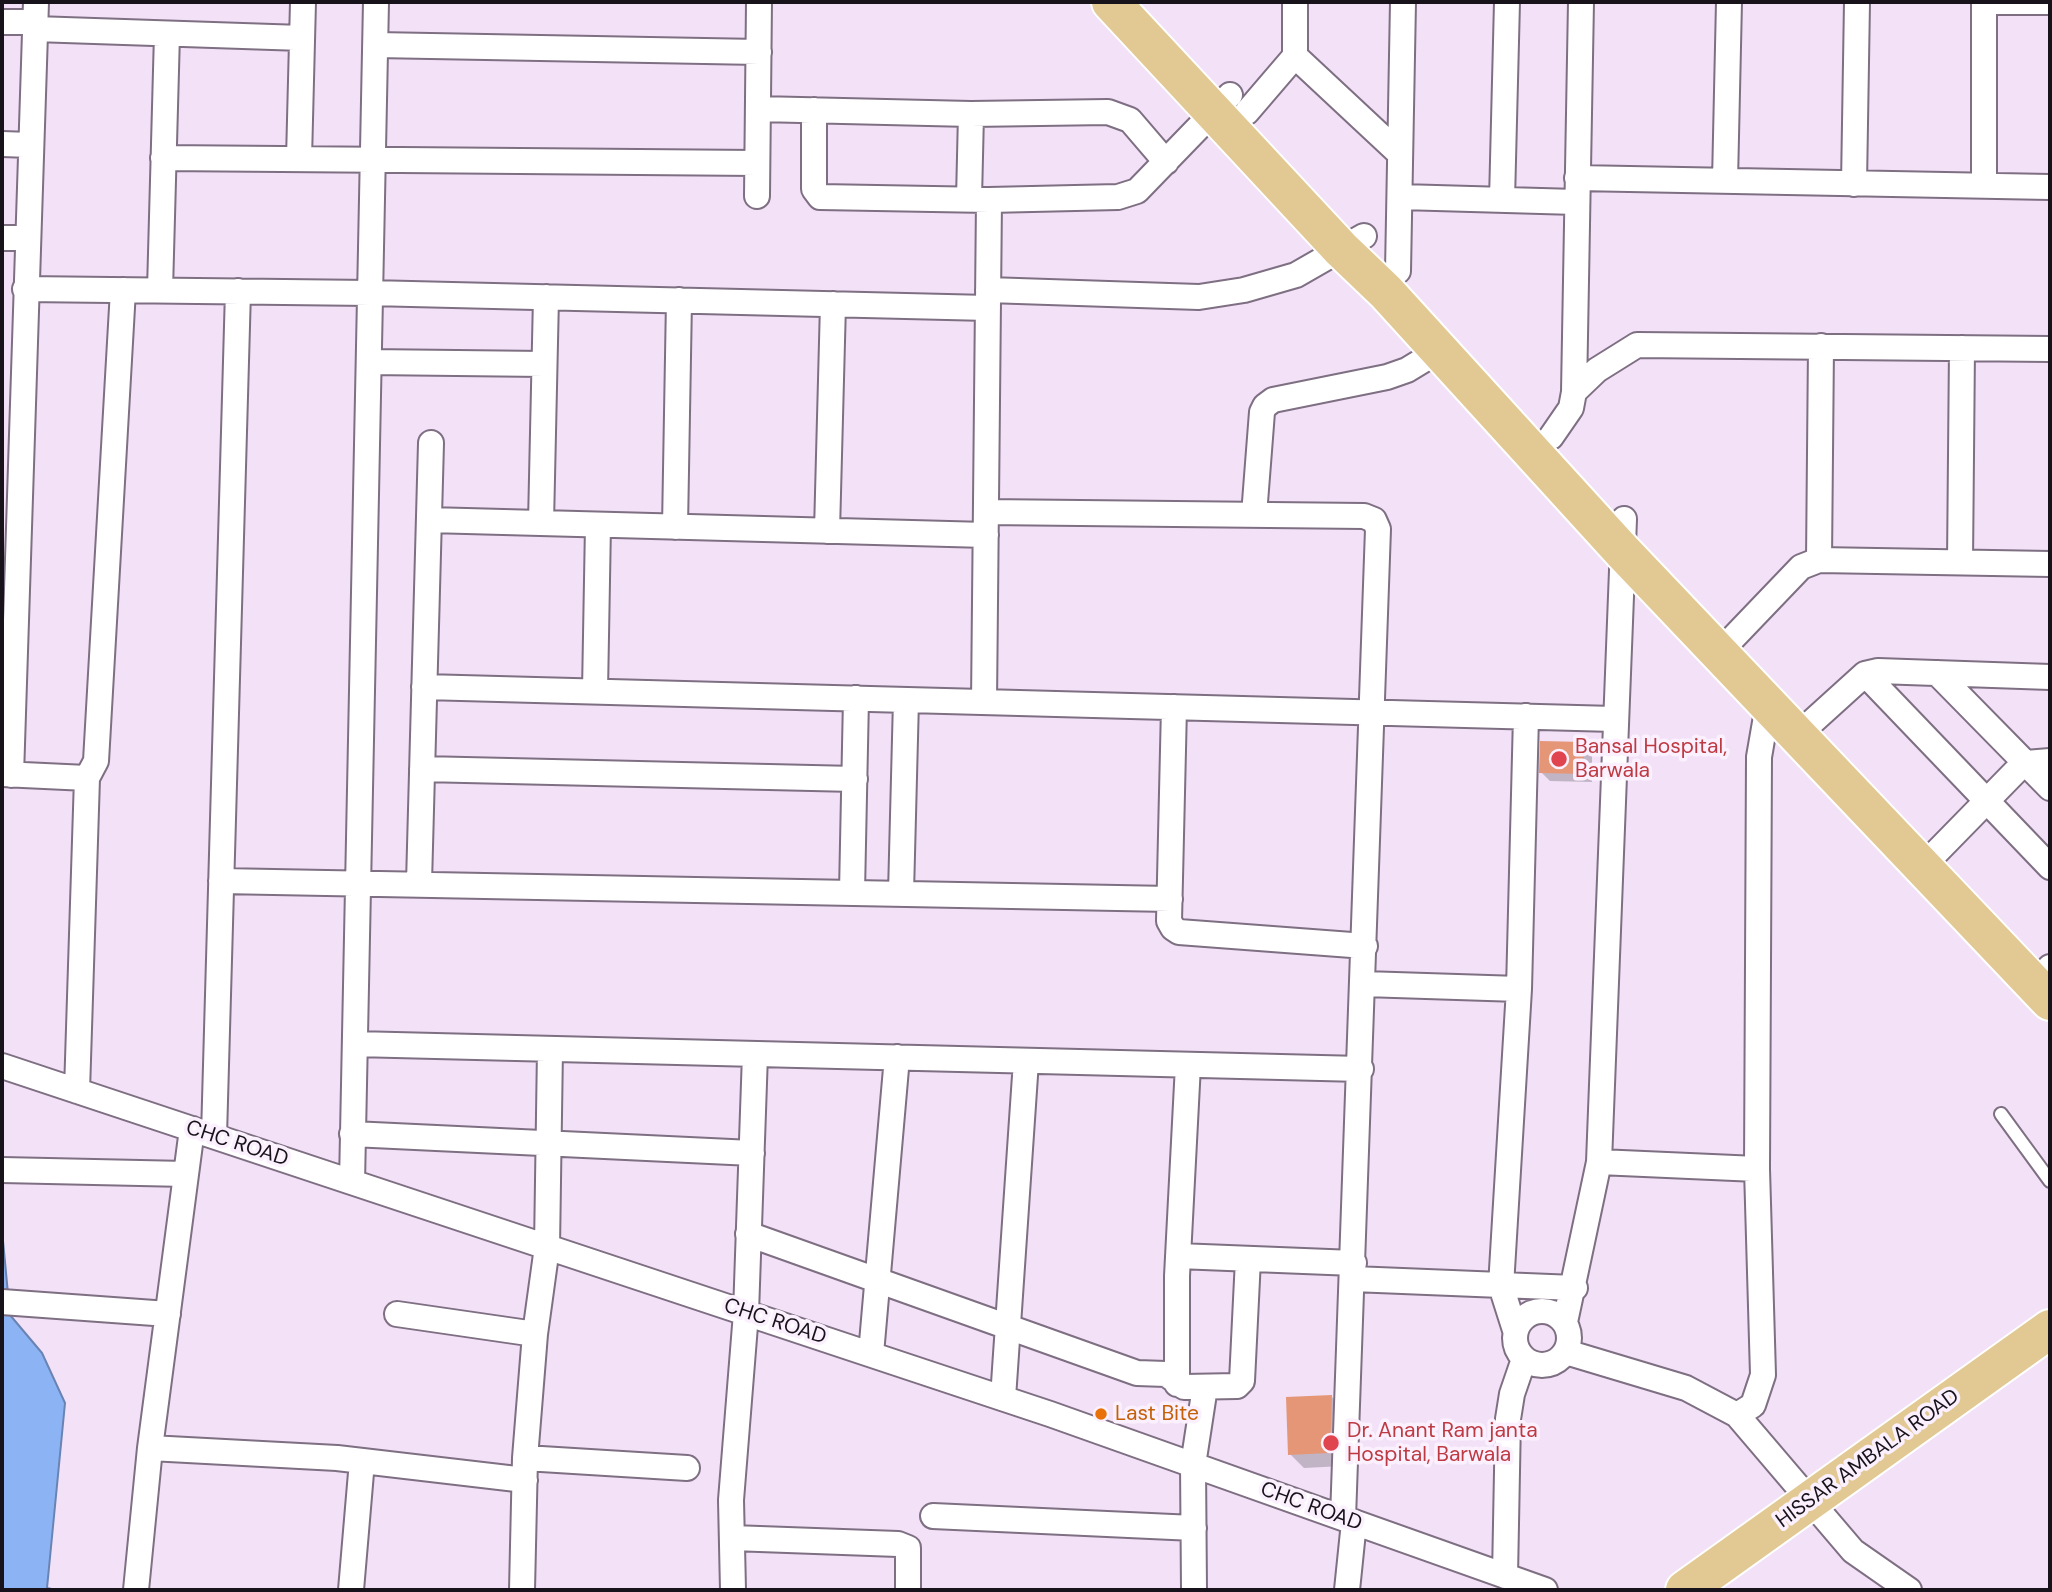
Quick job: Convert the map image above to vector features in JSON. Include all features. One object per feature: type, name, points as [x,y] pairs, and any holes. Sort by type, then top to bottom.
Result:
[{"type":"main road","points":[[1111,2],[1230,106]]},
{"type":"main road","points":[[1144,2],[1230,106],[1352,242],[1440,350],[1624,536],[1733,638],[1812,722],[1930,859]]},
{"type":"main road","points":[[1352,242],[1398,271],[1551,437],[1624,536],[1768,705],[2050,977]]},
{"type":"main road","name":"HISSAR AMBALA ROAD","points":[[1720,1590],[1818,1507],[2050,1329]]},
{"type":"main road","name":"HISSAR AMBALA ROAD","points":[[1685,1590],[1818,1507],[2050,1351]]},
{"type":"street","points":[[299,159],[303,2]]},
{"type":"street","points":[[352,1182],[376,2]]},
{"type":"street","points":[[757,196],[759,2]]},
{"type":"street","points":[[1295,2],[1295,56],[1401,154]]},
{"type":"street","points":[[1398,271],[1403,2]]},
{"type":"street","points":[[1502,200],[1507,2]]},
{"type":"street","points":[[1551,437],[1571,408],[1574,392],[1581,2]]},
{"type":"street","points":[[1725,181],[1729,2]]},
{"type":"street","points":[[1854,184],[1857,2]]},
{"type":"street","points":[[1984,185],[1986,2],[2050,2]]},
{"type":"street","points":[[2,22],[35,18],[167,34],[302,38]]},
{"type":"street","points":[[35,18],[6,774],[87,778]]},
{"type":"street","points":[[160,290],[167,34]]},
{"type":"street","points":[[376,45],[759,52]]},
{"type":"street","points":[[814,110],[816,195],[826,198],[979,200],[1130,196],[1230,106],[1295,56]]},
{"type":"street","points":[[758,109],[971,114],[1108,112],[1123,115],[1166,162]]},
{"type":"street","points":[[971,114],[988,299],[984,702]]},
{"type":"street","points":[[2,144],[30,145]]},
{"type":"street","points":[[163,158],[757,163]]},
{"type":"street","points":[[1401,197],[1502,200],[1576,190],[1725,181],[2050,187]]},
{"type":"street","points":[[2,238],[27,238]]},
{"type":"street","points":[[25,289],[370,293],[833,304],[1199,297],[1244,290],[1296,275],[1352,242]]},
{"type":"street","points":[[77,1091],[87,778],[96,761],[123,290]]},
{"type":"street","points":[[136,1590],[150,1448],[186,1174],[203,1132],[221,881],[238,291]]},
{"type":"street","points":[[541,523],[546,297]]},
{"type":"street","points":[[675,527],[679,300]]},
{"type":"street","points":[[827,531],[833,304]]},
{"type":"street","points":[[1574,392],[1597,370],[1637,345],[2050,349]]},
{"type":"street","points":[[1819,560],[1821,346]]},
{"type":"street","points":[[1960,562],[1962,348]]},
{"type":"street","points":[[1254,515],[1262,412],[1265,406],[1273,400],[1387,377],[1408,370],[1440,350]]},
{"type":"street","points":[[369,362],[544,364]]},
{"type":"street","points":[[419,883],[431,443]]},
{"type":"street","points":[[429,520],[827,531],[1254,515],[1364,516],[1374,520],[1378,529],[1354,1271],[1347,1590]]},
{"type":"street","points":[[595,691],[598,525]]},
{"type":"street","points":[[1565,1322],[1600,1162],[1614,719],[1624,536]]},
{"type":"street","points":[[1733,638],[1801,567],[1819,560],[2050,564]]},
{"type":"street","points":[[1812,722],[1866,674],[1892,670],[2050,677]]},
{"type":"street","points":[[1937,673],[2038,762],[2050,788]]},
{"type":"street","points":[[1866,674],[1989,799],[2050,867]]},
{"type":"street","points":[[424,687],[1614,719]]},
{"type":"street","points":[[852,892],[856,698]]},
{"type":"street","points":[[901,893],[906,700]]},
{"type":"street","points":[[1737,1415],[1753,1405],[1763,1375],[1757,1169],[1759,757],[1768,705]]},
{"type":"street","points":[[1174,707],[1169,921],[1179,932],[1365,946]]},
{"type":"street","points":[[1515,1331],[1523,1317],[1537,1310],[1553,1312],[1565,1322],[1570,1337],[1566,1352],[1554,1363],[1538,1365],[1524,1359],[1515,1346],[1515,1331],[1501,1286],[1519,989],[1526,716]]},
{"type":"street","points":[[1930,859],[1989,799],[2038,762]]},
{"type":"street","points":[[422,769],[855,779]]},
{"type":"street","points":[[221,881],[1170,899]]},
{"type":"street","points":[[1364,984],[1519,989]]},
{"type":"street","points":[[355,1044],[1362,1069]]},
{"type":"street","points":[[522,1590],[525,1469],[535,1334],[547,1247],[550,1049]]},
{"type":"street","points":[[733,1590],[735,1434],[746,1313],[755,1054]]},
{"type":"street","points":[[871,1354],[897,1057]]},
{"type":"street","points":[[1003,1398],[1026,1061]]},
{"type":"street","points":[[1177,1384],[1178,1256],[1188,1065]]},
{"type":"street","name":"CHC ROAD","points":[[2,1066],[1003,1398],[1545,1590]]},
{"type":"street","points":[[352,1134],[751,1153]]},
{"type":"street","points":[[1600,1162],[1757,1169]]},
{"type":"street","points":[[2,1170],[186,1174]]},
{"type":"street","points":[[748,1234],[1137,1373],[1166,1374],[1184,1387],[1237,1385],[1244,1375],[1248,1259]]},
{"type":"street","points":[[1178,1256],[1248,1259],[1501,1286],[1574,1288]]},
{"type":"street","points":[[2,1302],[168,1314]]},
{"type":"street","points":[[397,1314],[535,1334]]},
{"type":"street","points":[[1566,1352],[1686,1388],[1737,1415],[1853,1551],[1909,1590]]},
{"type":"street","points":[[1505,1576],[1508,1419],[1512,1394],[1524,1359]]},
{"type":"street","points":[[1195,1590],[1193,1465],[1205,1387]]},
{"type":"street","points":[[150,1448],[525,1469],[687,1468]]},
{"type":"street","points":[[353,1590],[362,1461]]},
{"type":"street","points":[[933,1516],[1194,1528]]},
{"type":"street","points":[[732,1538],[898,1544],[908,1548],[908,1590]]},
{"type":"lane","points":[[2001,1114],[2050,1181]]},
{"type":"water","points":[[2,1230],[10,1315],[42,1353],[65,1403],[47,1588],[56,1590],[2,1590]]},
{"type":"building","points":[[1540,741],[1584,742],[1584,774],[1539,773]]},
{"type":"building","points":[[1332,1395],[1330,1453],[1288,1455],[1286,1397]]},
{"type":"place","name":"Bansal Hospital, Barwala","points":[[1559,759]]},
{"type":"place","name":"Last Bite","points":[[1101,1414]]},
{"type":"place","name":"Dr. Anant Ram janta Hospital, Barwala","points":[[1331,1443]]}]
